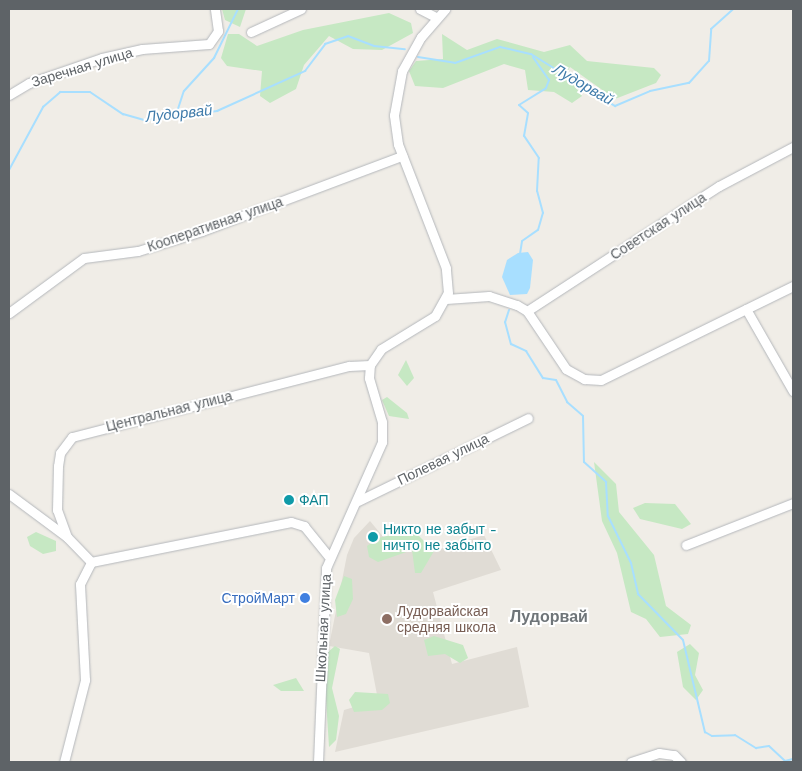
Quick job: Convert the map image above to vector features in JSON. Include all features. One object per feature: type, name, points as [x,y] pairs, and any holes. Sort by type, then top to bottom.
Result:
[{"type":"street","name":"Заречная улица","points":[[9,95],[29,83],[102,58],[142,49],[209,44],[218,32],[215,9]]},
{"type":"street","points":[[251,32],[302,9]]},
{"type":"street","points":[[420,9],[436,17]]},
{"type":"street","points":[[358,501],[383,436],[370,385],[370,365],[381,349],[435,316],[446,299],[446,268],[402,156],[394,104],[408,58],[436,17],[445,9]]},
{"type":"street","name":"Советская улица","points":[[527,311],[719,186],[793,147]]},
{"type":"street","name":"Кооперативная улица","points":[[9,313],[84,258],[138,251],[202,231],[402,156]]},
{"type":"street","points":[[446,299],[490,296],[527,311],[566,369],[584,379],[601,380],[793,286]]},
{"type":"street","points":[[746,309],[793,391]]},
{"type":"street","name":"Центральная улица","points":[[68,537],[56,510],[60,453],[72,437],[349,366],[370,365]]},
{"type":"street","name":"Полевая улица","points":[[358,501],[528,418]]},
{"type":"street","points":[[9,494],[68,537],[91,562]]},
{"type":"street","name":"Школьная улица","points":[[318,762],[320,634],[328,556],[358,501]]},
{"type":"street","points":[[686,545],[793,503]]},
{"type":"street","points":[[91,562],[291,522],[304,526],[328,556]]},
{"type":"street","points":[[64,762],[85,680],[80,584],[91,562]]},
{"type":"street","points":[[631,762],[670,753],[681,762]]},
{"type":"shaded area","name":"Лудорвайская средняя школа","points":[[370,521],[385,539],[421,555],[484,535],[501,570],[433,592],[452,664],[517,647],[529,707],[335,752],[344,710],[378,700],[369,653],[329,646],[347,555],[354,538]]},
{"type":"green space","points":[[222,9],[246,9],[240,27],[225,20]]},
{"type":"green space","points":[[389,13],[411,23],[413,33],[382,50],[353,49],[329,36],[304,65],[296,89],[270,103],[260,96],[262,71],[227,66],[221,58],[228,34],[239,34],[257,46],[303,30]]},
{"type":"green space","points":[[442,34],[467,50],[497,39],[544,52],[570,45],[587,61],[654,68],[661,75],[656,83],[615,99],[570,67],[566,74],[582,96],[572,103],[554,92],[528,90],[525,70],[504,64],[443,88],[415,86],[409,71],[416,61],[443,59]]},
{"type":"green space","points":[[406,360],[414,378],[407,386],[398,375]]},
{"type":"green space","points":[[387,397],[407,413],[409,419],[389,416],[382,400]]},
{"type":"green space","points":[[594,462],[616,484],[619,512],[654,555],[666,606],[691,625],[688,634],[660,637],[646,619],[631,612],[617,553],[602,521]]},
{"type":"green space","points":[[645,503],[675,504],[691,524],[682,529],[640,519],[633,508]]},
{"type":"green space","points":[[413,530],[434,551],[421,573],[415,573],[412,550],[378,562],[369,557],[367,546],[378,538]]},
{"type":"green space","points":[[36,532],[56,541],[56,551],[43,554],[30,546],[27,537]]},
{"type":"green space","points":[[344,576],[352,579],[353,599],[346,614],[337,617],[335,600]]},
{"type":"green space","points":[[434,636],[463,645],[468,658],[460,663],[445,654],[428,656],[424,640]]},
{"type":"green space","points":[[690,644],[699,653],[695,675],[703,690],[696,700],[683,687],[677,652]]},
{"type":"green space","points":[[335,646],[340,649],[332,688],[339,716],[336,740],[329,747],[325,684],[328,652]]},
{"type":"green space","points":[[296,678],[304,691],[281,691],[273,685]]},
{"type":"green space","points":[[355,692],[388,694],[390,703],[382,710],[354,712],[349,700]]},
{"type":"water","points":[[528,252],[533,260],[530,288],[527,294],[510,295],[502,277],[507,260],[518,253]]},
{"type":"waterway","points":[[176,115],[184,91],[214,58],[238,9]]},
{"type":"waterway","name":"Лудорвай","points":[[418,57],[455,63],[500,47],[531,54],[615,106],[650,91],[689,83],[709,61],[711,29],[733,9]]},
{"type":"waterway","name":"Лудорвай","points":[[9,170],[43,107],[60,92],[90,92],[123,114],[144,120],[217,111],[305,71],[325,44],[348,36],[374,46],[405,49]]},
{"type":"waterway","points":[[520,254],[522,241],[538,230],[543,213],[537,191],[539,158],[524,136],[528,113],[519,105],[546,88],[549,80],[533,57]]},
{"type":"waterway","points":[[509,310],[505,322],[511,344],[526,351],[543,378],[556,380],[567,402],[583,416],[584,462],[606,482],[608,516],[631,563],[638,594],[683,640],[705,732],[712,736],[735,735],[756,748],[769,746],[785,761],[793,759]]},
{"type":"place","name":"ФАП","points":[[289,500]]},
{"type":"place","name":"Никто не забыт - ничто не забыто","points":[[373,537]]},
{"type":"place","name":"СтройМарт","points":[[305,598]]},
{"type":"place","name":"Лудорвайская средняя школа","points":[[387,619]]},
{"type":"district","name":"Лудорвай","points":[[549,617]]}]
